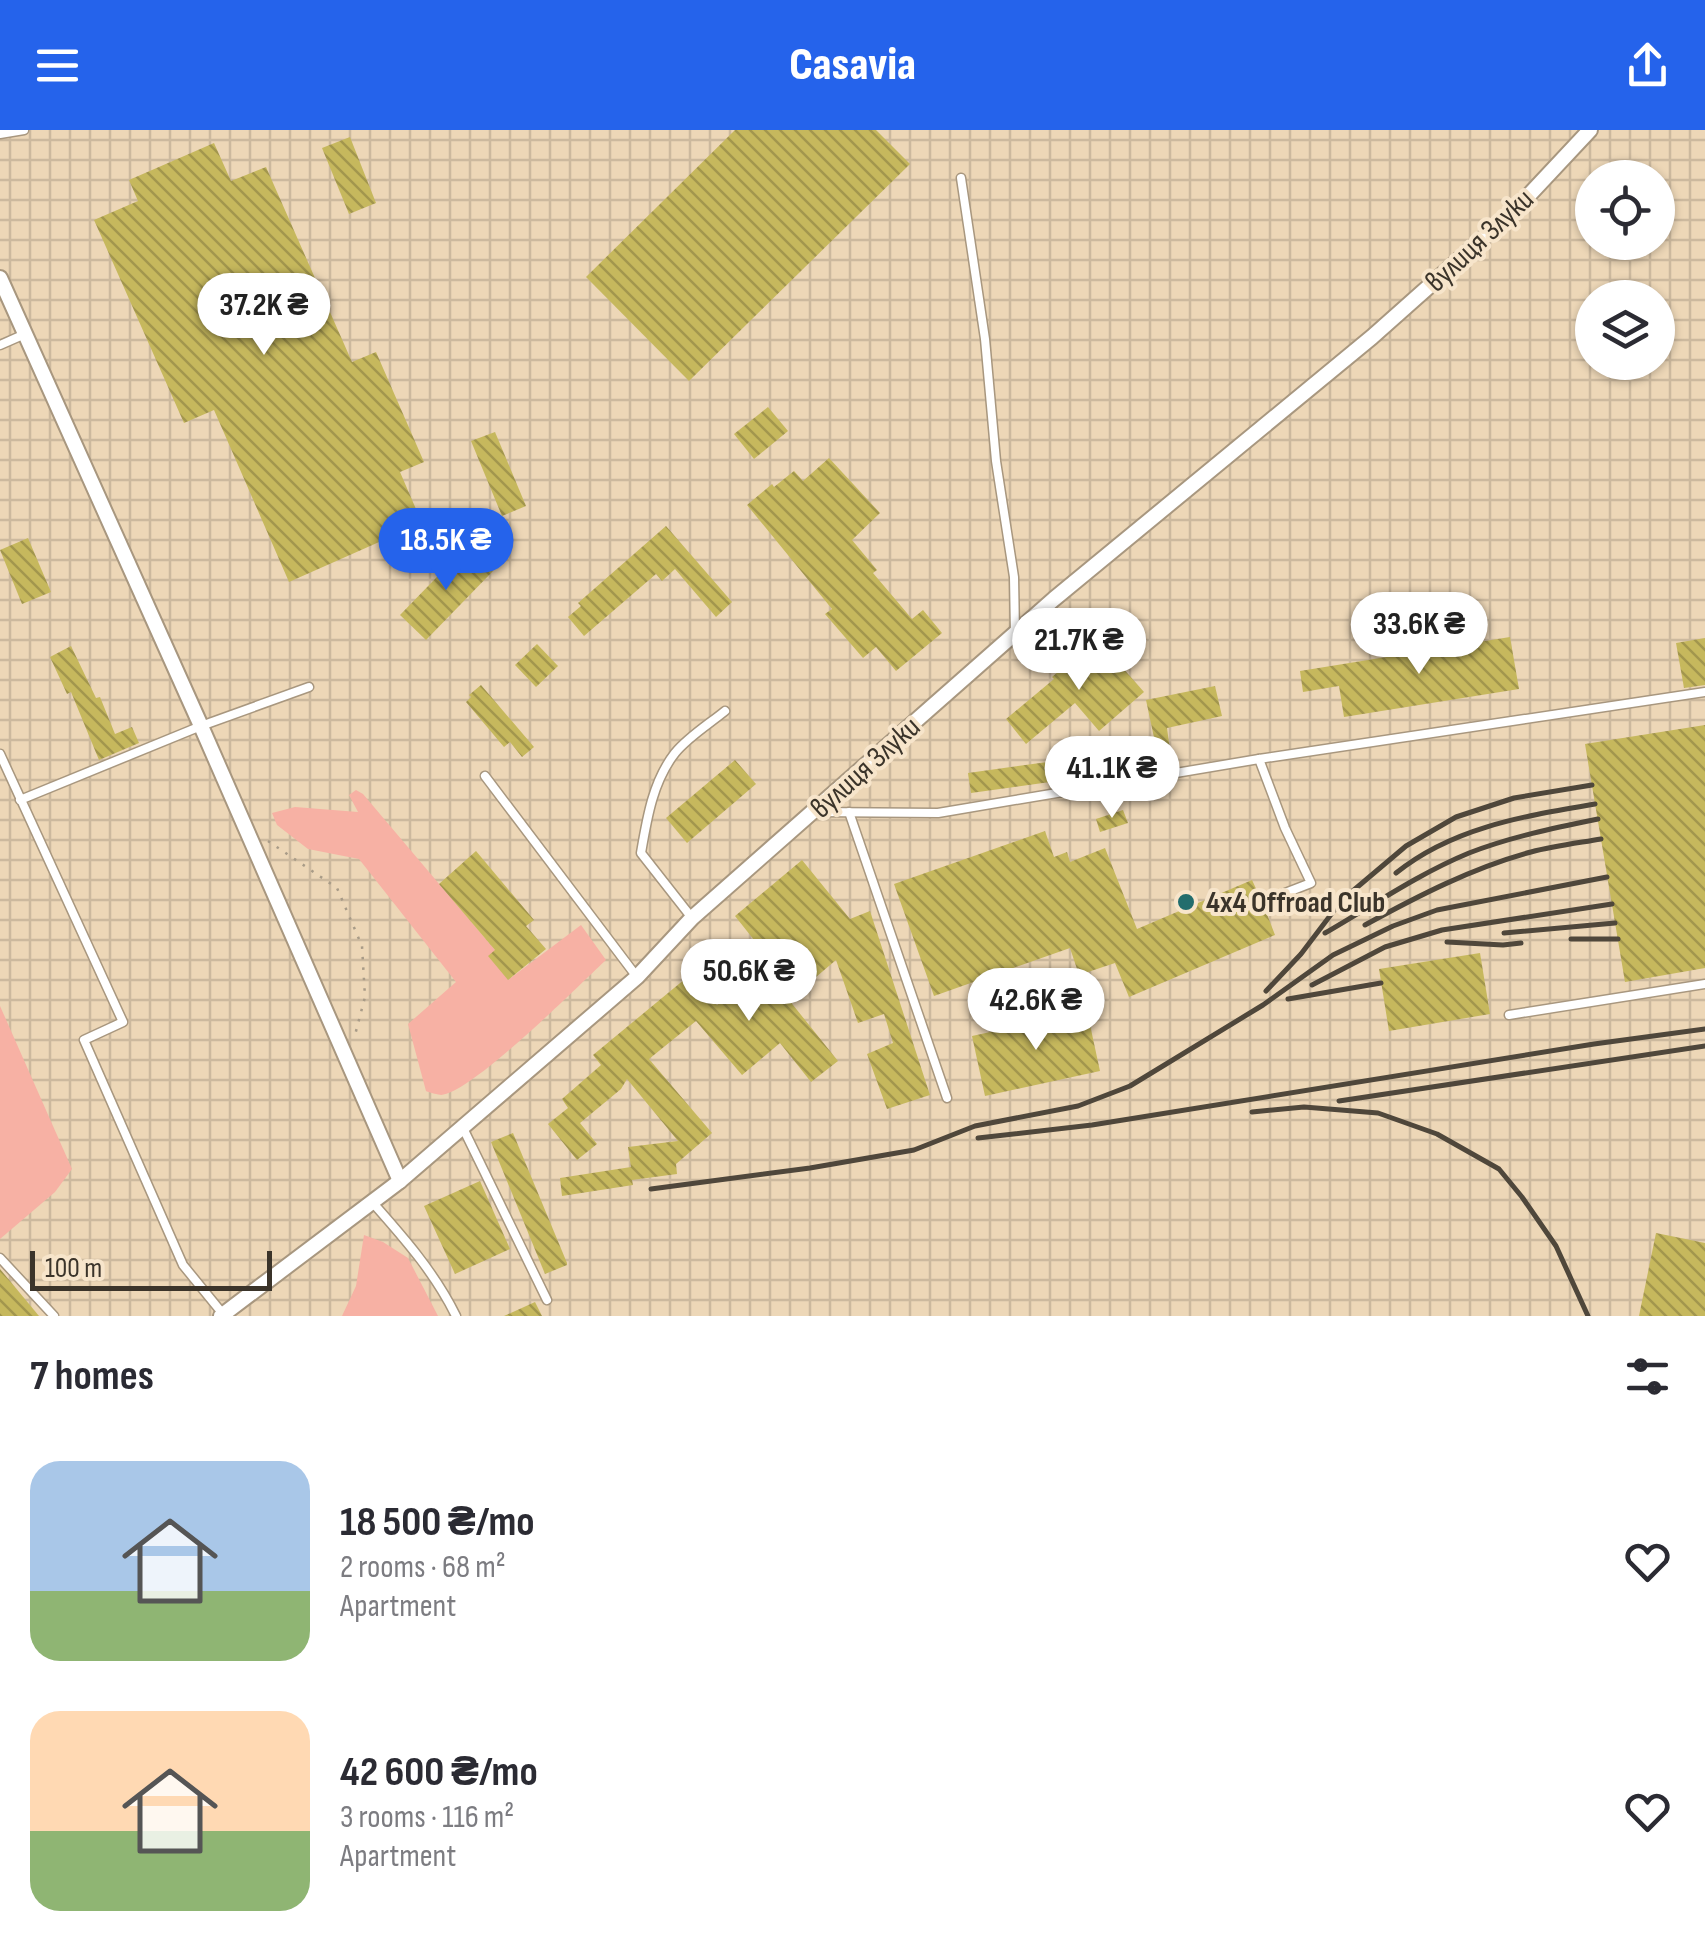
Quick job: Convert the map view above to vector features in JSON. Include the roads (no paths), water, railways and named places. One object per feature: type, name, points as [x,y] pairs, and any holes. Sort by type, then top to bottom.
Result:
[{"type":"street","name":"вулиця Злуки","points":[[222,1315],[400,1180],[637,976],[692,918],[1054,599],[1372,336],[1516,209],[1590,130]]},
{"type":"street","points":[[0,278],[400,1180]]},
{"type":"lane","points":[[0,134],[24,130]]},
{"type":"lane","points":[[961,178],[1014,577],[1016,633]]},
{"type":"lane","points":[[0,345],[25,334]]},
{"type":"lane","points":[[20,800],[309,686]]},
{"type":"lane","points":[[815,812],[938,813],[1259,759],[1705,692]]},
{"type":"lane","points":[[692,918],[641,853],[659,778],[676,751],[725,711]]},
{"type":"lane","points":[[0,754],[123,1022],[84,1040],[183,1265],[222,1315]]},
{"type":"lane","points":[[1259,759],[1311,883],[1262,902]]},
{"type":"lane","points":[[485,776],[637,976]]},
{"type":"lane","points":[[849,812],[946,1098]]},
{"type":"lane","points":[[1509,1015],[1705,984]]},
{"type":"lane","points":[[462,1126],[547,1300]]},
{"type":"lane","points":[[372,1202],[442,1288],[456,1316]]},
{"type":"lane","points":[[0,1258],[54,1316]]},
{"type":"railway","points":[[1266,991],[1301,954],[1342,900],[1406,846],[1456,817],[1514,798],[1592,785]]},
{"type":"railway","points":[[1396,873],[1441,844],[1466,834],[1516,819],[1595,804]]},
{"type":"railway","points":[[1325,933],[1413,880],[1469,853],[1598,819]]},
{"type":"railway","points":[[1365,925],[1488,866],[1540,850],[1601,839]]},
{"type":"railway","points":[[651,1189],[914,1150],[975,1126],[1078,1106],[1130,1086],[1263,1005],[1333,955],[1393,926],[1437,910],[1607,877]]},
{"type":"railway","points":[[1312,985],[1385,947],[1442,930],[1612,904]]},
{"type":"railway","points":[[1504,933],[1615,923]]},
{"type":"railway","points":[[1571,939],[1618,939]]},
{"type":"railway","points":[[1447,942],[1521,943]]},
{"type":"railway","points":[[1288,999],[1381,983]]},
{"type":"railway","points":[[978,1138],[1092,1125],[1705,1029]]},
{"type":"railway","points":[[1339,1101],[1705,1046]]},
{"type":"railway","points":[[1252,1112],[1304,1107],[1378,1113],[1437,1134],[1499,1169],[1556,1246],[1588,1316]]},
{"type":"place","name":"4x4 Offroad Club","points":[[1186,902]]}]
